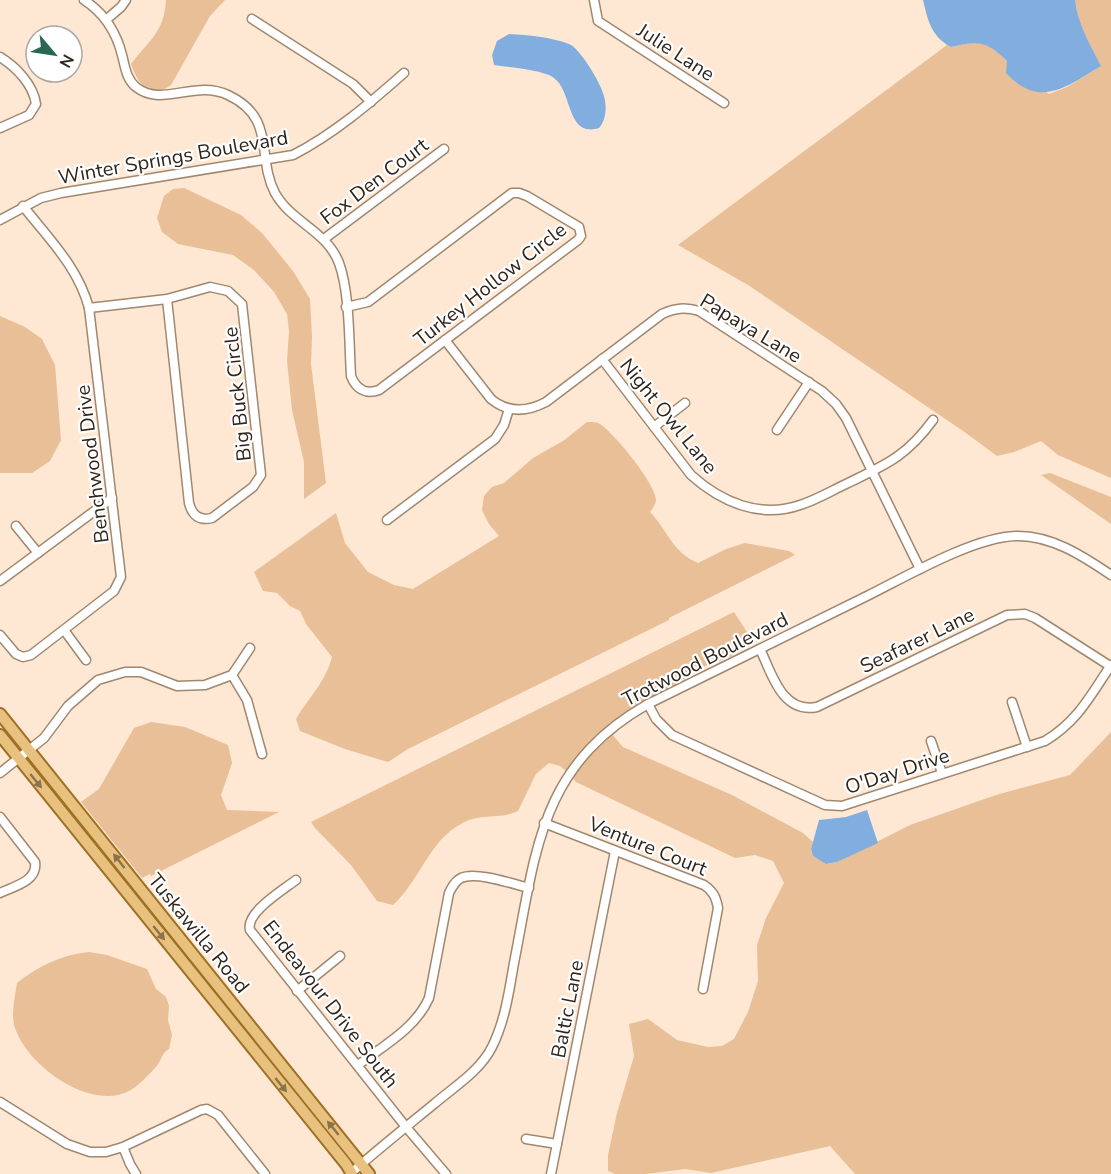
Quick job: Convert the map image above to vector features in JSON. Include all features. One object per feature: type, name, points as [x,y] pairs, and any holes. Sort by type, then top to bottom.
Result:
[{"type":"main road","name":"Tuskawilla Road","points":[[0,714],[369,1174]]},
{"type":"main road","name":"Tuskawilla Road","points":[[0,735],[351,1174]]},
{"type":"street","points":[[84,0],[107,19],[122,52],[127,75],[134,86],[145,93],[159,96],[207,89],[229,96],[252,113],[264,137],[266,160],[274,190],[283,206],[324,239],[339,262],[346,307]]},
{"type":"street","points":[[107,19],[126,0]]},
{"type":"street","name":"Julie Lane","points":[[594,0],[598,21],[724,103]]},
{"type":"street","points":[[252,19],[353,84],[371,102]]},
{"type":"street","points":[[0,57],[11,64],[24,79],[35,95],[36,104],[29,114],[0,128]]},
{"type":"street","name":"Winter Springs Boulevard","points":[[0,220],[41,198],[61,193],[293,155],[315,144],[371,102],[404,73]]},
{"type":"street","name":"Fox Den Court","points":[[324,239],[444,149]]},
{"type":"street","name":"Turkey Hollow Circle","points":[[519,193],[527,196],[579,227],[582,236],[578,240],[446,340],[379,390],[367,393],[361,390],[351,376],[346,307],[368,302],[512,194],[519,193]]},
{"type":"street","name":"Benchwood Drive","points":[[0,635],[16,654],[23,657],[32,655],[114,591],[121,577],[89,308],[76,273],[23,206]]},
{"type":"street","name":"Big Buck Circle","points":[[89,308],[167,299],[210,287],[220,288],[236,296],[242,304],[261,475],[253,487],[212,518],[200,519],[195,516],[189,503],[167,299]]},
{"type":"street","name":"Papaya Lane","points":[[509,409],[535,408],[546,402],[662,314],[672,309],[689,308],[699,311],[809,382],[836,404],[846,418],[920,569]]},
{"type":"street","points":[[387,520],[495,439],[504,425],[509,409],[491,399],[446,340]]},
{"type":"street","name":"Night Owl Lane","points":[[602,359],[692,475],[706,488],[740,506],[779,510],[800,505],[872,471],[905,452],[918,440],[933,420]]},
{"type":"street","points":[[777,430],[809,382]]},
{"type":"street","points":[[654,427],[685,403]]},
{"type":"street","points":[[0,581],[112,498]]},
{"type":"street","points":[[16,526],[38,553]]},
{"type":"street","name":"Trotwood Boulevard","points":[[351,1174],[473,1072],[491,1049],[505,1012],[544,823],[560,788],[581,758],[626,717],[920,569],[993,539],[1032,537],[1063,546],[1111,575]]},
{"type":"street","name":"Seafarer Lane","points":[[760,649],[784,697],[793,705],[803,709],[817,707],[1007,615],[1025,614],[1035,618],[1111,665]]},
{"type":"street","points":[[64,630],[86,660]]},
{"type":"street","points":[[0,773],[44,738],[68,706],[98,680],[111,675],[141,672],[177,686],[205,685],[232,675],[250,648]]},
{"type":"street","name":"O'Day Drive","points":[[648,704],[656,719],[672,735],[825,805],[842,806],[1045,741],[1076,717],[1111,665]]},
{"type":"street","points":[[232,675],[246,700],[262,754]]},
{"type":"street","points":[[1012,702],[1027,747]]},
{"type":"street","points":[[931,741],[942,773]]},
{"type":"street","points":[[0,817],[35,862],[36,869],[32,877],[0,892]]},
{"type":"street","name":"Venture Court","points":[[544,823],[704,885],[716,897],[718,908],[703,989]]},
{"type":"street","name":"Baltic Lane","points":[[551,1174],[615,851]]},
{"type":"street","points":[[358,1065],[413,1022],[424,1008],[429,998],[449,893],[453,885],[459,879],[476,876],[529,888]]},
{"type":"street","name":"Endeavour Drive South","points":[[296,880],[253,914],[248,925],[253,937],[446,1174]]},
{"type":"street","points":[[297,991],[340,956]]},
{"type":"street","points":[[0,1102],[77,1149],[90,1152],[106,1152],[123,1147],[207,1109],[218,1115],[265,1174]]},
{"type":"street","points":[[526,1138],[557,1144]]},
{"type":"street","points":[[123,1147],[136,1174]]},
{"type":"shaded area","points":[[166,0],[225,0],[210,16],[171,85],[160,92],[141,83],[131,64],[159,28]]},
{"type":"shaded area","points":[[1075,0],[1111,0],[1111,478],[1058,455],[1041,441],[997,456],[748,285],[678,245],[947,45],[951,47],[982,43],[994,48],[1049,94],[1067,87],[1101,66],[1081,26]]},
{"type":"shaded area","points":[[184,188],[241,215],[262,233],[293,271],[310,299],[311,364],[326,483],[304,499],[304,462],[292,410],[287,361],[289,331],[287,314],[274,292],[254,270],[233,255],[178,244],[162,232],[157,218],[164,196],[173,189]]},
{"type":"shaded area","points":[[0,316],[25,327],[42,339],[55,365],[61,440],[50,461],[32,473],[0,473]]},
{"type":"shaded area","points":[[587,422],[600,424],[615,437],[633,459],[654,493],[656,502],[650,512],[676,547],[689,558],[698,563],[726,549],[745,543],[789,551],[795,555],[408,749],[388,762],[345,749],[300,731],[296,719],[321,682],[332,657],[306,624],[300,611],[290,606],[277,593],[263,591],[254,572],[336,513],[345,543],[368,572],[394,585],[413,589],[499,536],[489,524],[482,510],[484,496],[492,487],[504,483],[533,458],[563,441]]},
{"type":"shaded area","points":[[1050,473],[1111,497],[1111,524],[1041,475]]},
{"type":"shaded area","points":[[734,612],[747,632],[748,644],[730,657],[700,668],[668,690],[623,714],[599,734],[567,772],[560,766],[549,763],[536,774],[518,811],[506,815],[475,818],[456,827],[435,847],[412,883],[393,905],[377,901],[351,865],[311,822]]},
{"type":"shaded area","points":[[151,722],[185,727],[228,745],[232,763],[221,795],[227,810],[279,812],[151,876],[150,874],[142,878],[81,802],[99,789],[134,728]]},
{"type":"shaded area","points":[[1111,732],[1111,1174],[855,1174],[830,1146],[711,1173],[685,1169],[646,1174],[615,1174],[608,1171],[608,1155],[617,1113],[634,1056],[629,1024],[648,1019],[677,1040],[708,1047],[722,1046],[734,1039],[748,1012],[758,981],[757,945],[766,918],[784,883],[773,861],[755,855],[735,858],[576,782],[572,777],[584,760],[611,733],[623,747],[732,795],[803,833],[813,842],[811,849],[813,856],[827,864],[837,862],[910,825],[996,795],[1070,775]]},
{"type":"shaded area","points":[[89,952],[107,955],[147,969],[156,989],[166,997],[169,1006],[168,1020],[172,1035],[169,1049],[138,1085],[116,1095],[99,1095],[82,1091],[50,1073],[25,1047],[13,1021],[17,983],[51,962]]},
{"type":"water","points":[[923,0],[1075,0],[1081,26],[1101,66],[1065,87],[1042,92],[1030,90],[1018,84],[1006,73],[1007,61],[993,49],[975,43],[951,47],[944,43],[931,27]]},
{"type":"water","points":[[509,34],[555,40],[569,44],[578,51],[594,73],[604,97],[605,116],[599,128],[588,129],[575,120],[560,85],[549,75],[494,65],[492,55],[497,41]]},
{"type":"water","points":[[867,810],[878,843],[837,862],[826,864],[813,856],[811,849],[819,820],[846,817]]}]
